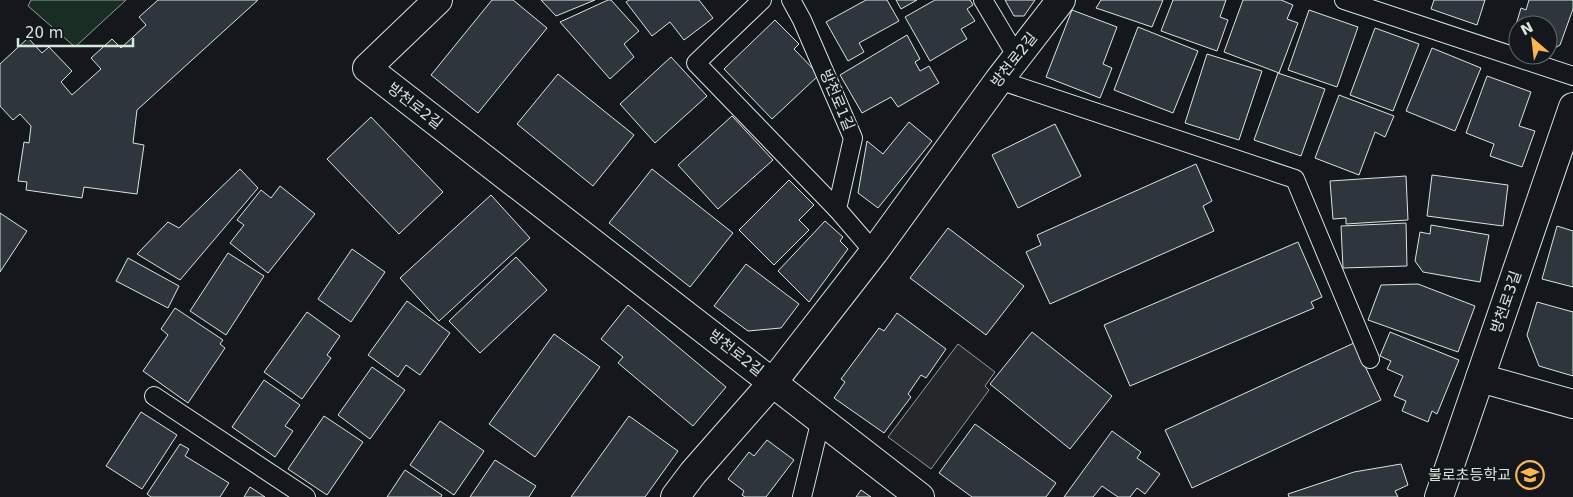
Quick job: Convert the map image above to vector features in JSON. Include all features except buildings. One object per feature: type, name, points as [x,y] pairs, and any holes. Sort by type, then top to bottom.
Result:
[{"type":"street","name":"방천로2길","points":[[438,0],[367,68],[773,382],[874,252],[999,80],[1061,0]]},
{"type":"street","name":"방천로3길","points":[[1439,497],[1573,107]]},
{"type":"street","points":[[1480,378],[1573,404]]},
{"type":"street","points":[[675,497],[693,472],[773,382],[920,497]]},
{"type":"lane","points":[[762,0],[696,63],[837,210],[874,252]]},
{"type":"lane","name":"방천로1길","points":[[791,0],[802,20],[853,138],[837,210]]},
{"type":"lane","points":[[983,0],[1017,57]]},
{"type":"lane","points":[[1344,0],[1573,76]]},
{"type":"lane","points":[[999,80],[1295,179],[1370,359]]},
{"type":"lane","points":[[154,396],[306,497]]},
{"type":"lane","points":[[802,497],[821,419]]},
{"type":"green space","points":[[31,0],[126,0],[75,47],[28,6]]},
{"type":"shaded area","points":[[958,344],[995,372],[985,386],[989,390],[931,469],[888,437]]},
{"type":"place","name":"불로초등학교","points":[[1530,475]]}]
